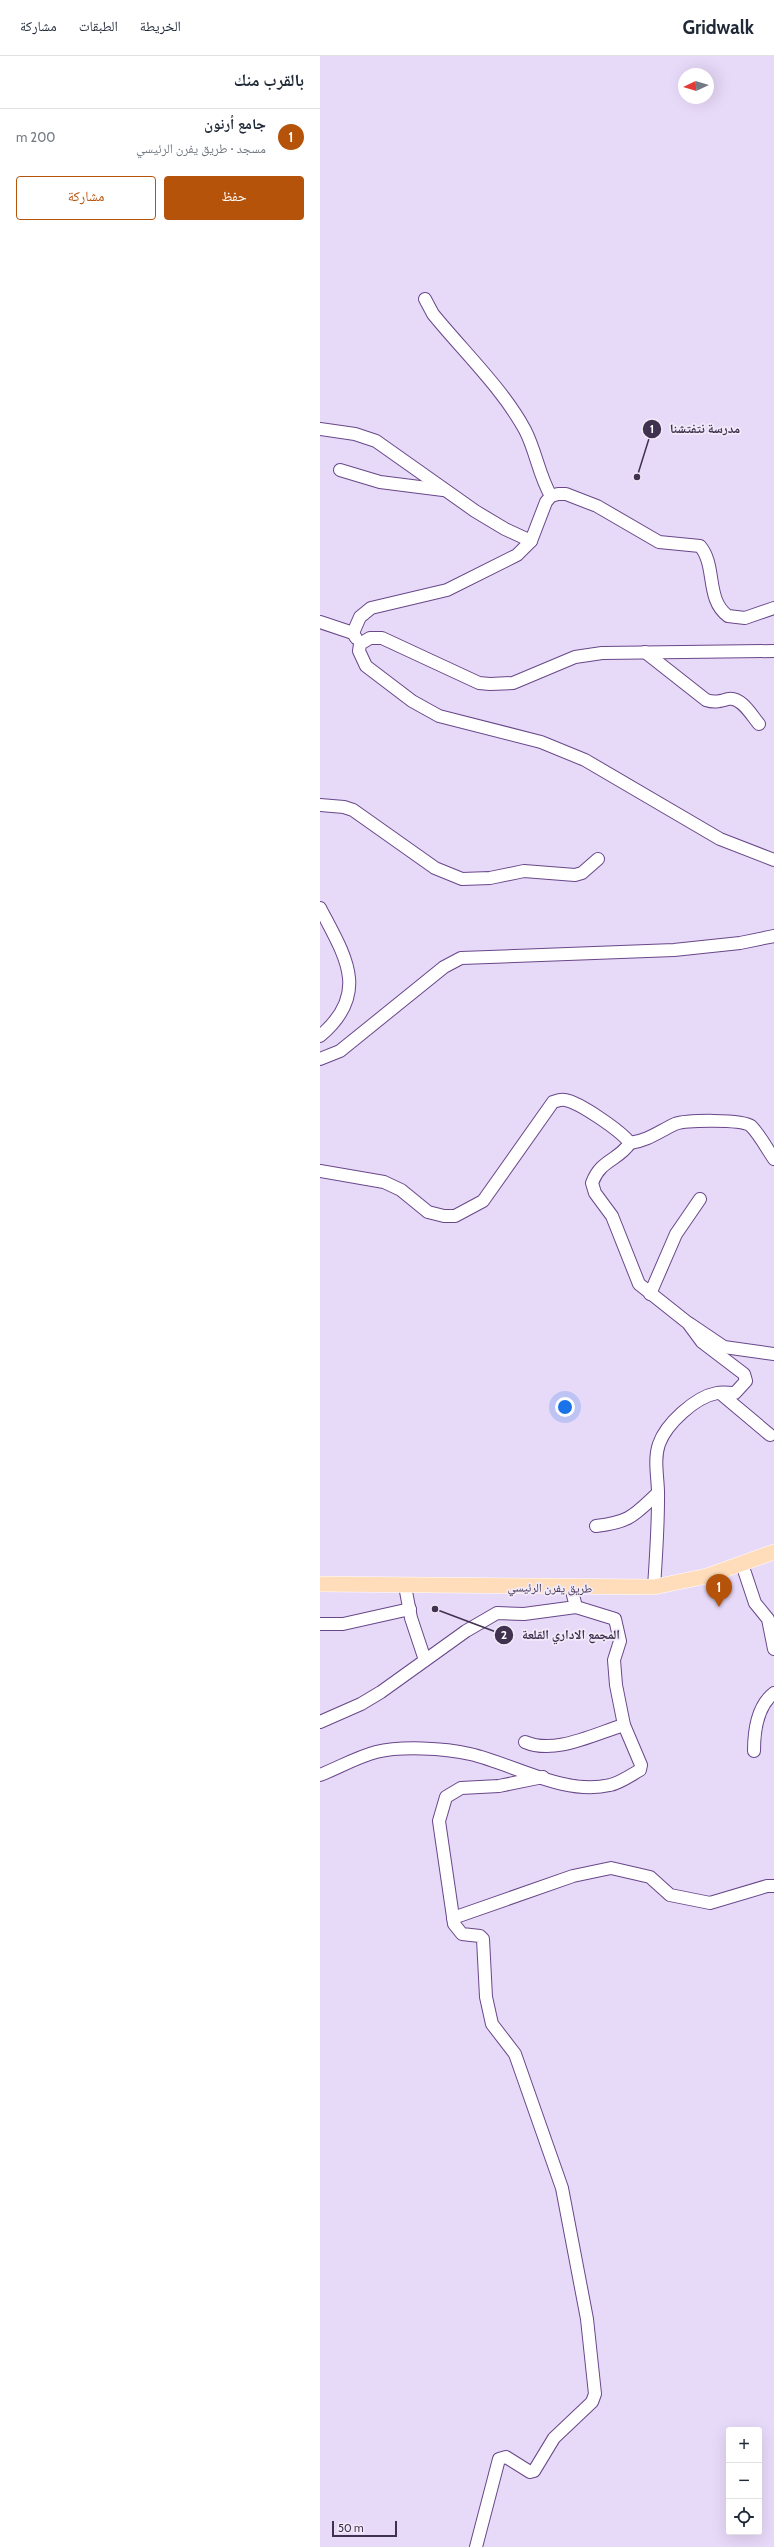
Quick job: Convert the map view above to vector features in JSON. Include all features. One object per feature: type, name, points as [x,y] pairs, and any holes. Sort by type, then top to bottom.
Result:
[{"type":"main road","name":"طريق يفرن الرئيسي","points":[[320,1584],[654,1588],[684,1583],[774,1552]]},
{"type":"street","points":[[425,299],[433,314],[516,416],[532,446],[544,485],[551,496]]},
{"type":"street","points":[[320,429],[355,434],[376,441],[444,490],[506,529],[530,540]]},
{"type":"street","points":[[340,470],[380,482],[444,490]]},
{"type":"street","points":[[353,633],[360,616],[365,612],[447,590],[517,555],[530,540],[546,502],[551,496],[566,494],[582,500],[659,542],[700,546],[708,559],[716,601],[728,616],[745,618],[774,608]]},
{"type":"street","points":[[320,622],[353,633],[360,644],[359,651],[366,666],[412,701],[439,716],[541,742],[567,752],[585,760],[720,838],[774,860]]},
{"type":"street","points":[[360,644],[370,638],[382,638],[479,683],[504,685],[521,680],[575,657],[602,653],[774,651]]},
{"type":"street","points":[[645,652],[706,700],[716,702],[730,698],[739,701],[759,724]]},
{"type":"street","points":[[320,805],[344,807],[353,810],[435,868],[462,879],[490,878],[524,871],[575,876],[582,873],[598,859]]},
{"type":"street","points":[[320,908],[345,957],[350,972],[351,986],[340,1014],[320,1036]]},
{"type":"street","points":[[320,1059],[340,1051],[444,967],[461,958],[674,950],[740,943],[774,936]]},
{"type":"street","points":[[320,1171],[384,1182],[401,1190],[428,1212],[444,1216],[455,1216],[483,1201],[553,1102],[565,1100],[571,1102],[603,1120],[630,1143]]},
{"type":"street","points":[[774,1159],[756,1132],[745,1124],[714,1120],[680,1123],[650,1138],[630,1143],[626,1148],[601,1166],[592,1183],[595,1193],[612,1216],[639,1284],[688,1323],[724,1347],[774,1354]]},
{"type":"street","points":[[650,1294],[676,1234],[700,1199]]},
{"type":"street","points":[[654,1588],[658,1493],[656,1455],[659,1443],[666,1430],[704,1398],[720,1393],[735,1393],[742,1387],[746,1380],[744,1374],[702,1342],[688,1323]]},
{"type":"street","points":[[720,1393],[770,1434]]},
{"type":"street","points":[[596,1526],[618,1524],[631,1518],[658,1493]]},
{"type":"street","points":[[742,1564],[755,1603],[768,1619],[774,1649]]},
{"type":"street","points":[[405,1586],[425,1660]]},
{"type":"street","points":[[571,1587],[576,1607]]},
{"type":"street","points":[[320,1722],[361,1704],[466,1631],[497,1613],[524,1614],[576,1607],[615,1619],[620,1641],[614,1660],[616,1685],[624,1725],[641,1765],[640,1770],[610,1785],[576,1786],[555,1783],[469,1754],[413,1750],[376,1752],[320,1775]]},
{"type":"street","points":[[320,1624],[343,1624],[410,1609]]},
{"type":"street","points":[[754,1752],[754,1731],[761,1711],[768,1698],[774,1693]]},
{"type":"street","points":[[525,1742],[533,1746],[551,1746],[624,1725]]},
{"type":"street","points":[[476,2547],[499,2458],[506,2457],[530,2472],[534,2471],[554,2438],[592,2402],[596,2394],[587,2319],[562,2188],[515,2054],[492,2024],[488,2012],[483,1939],[480,1936],[459,1932],[455,1928],[439,1821],[446,1797],[461,1788],[499,1786],[543,1778]]},
{"type":"street","points":[[453,1918],[573,1876],[611,1868],[650,1877],[670,1895],[710,1903],[774,1886]]},
{"type":"place","name":"مدرسة نتفتشنا","points":[[637,477]]},
{"type":"place","name":"جامع أرنون","points":[[719,1607]]},
{"type":"place","name":"المجمع الاداري القلعة","points":[[435,1609]]}]
